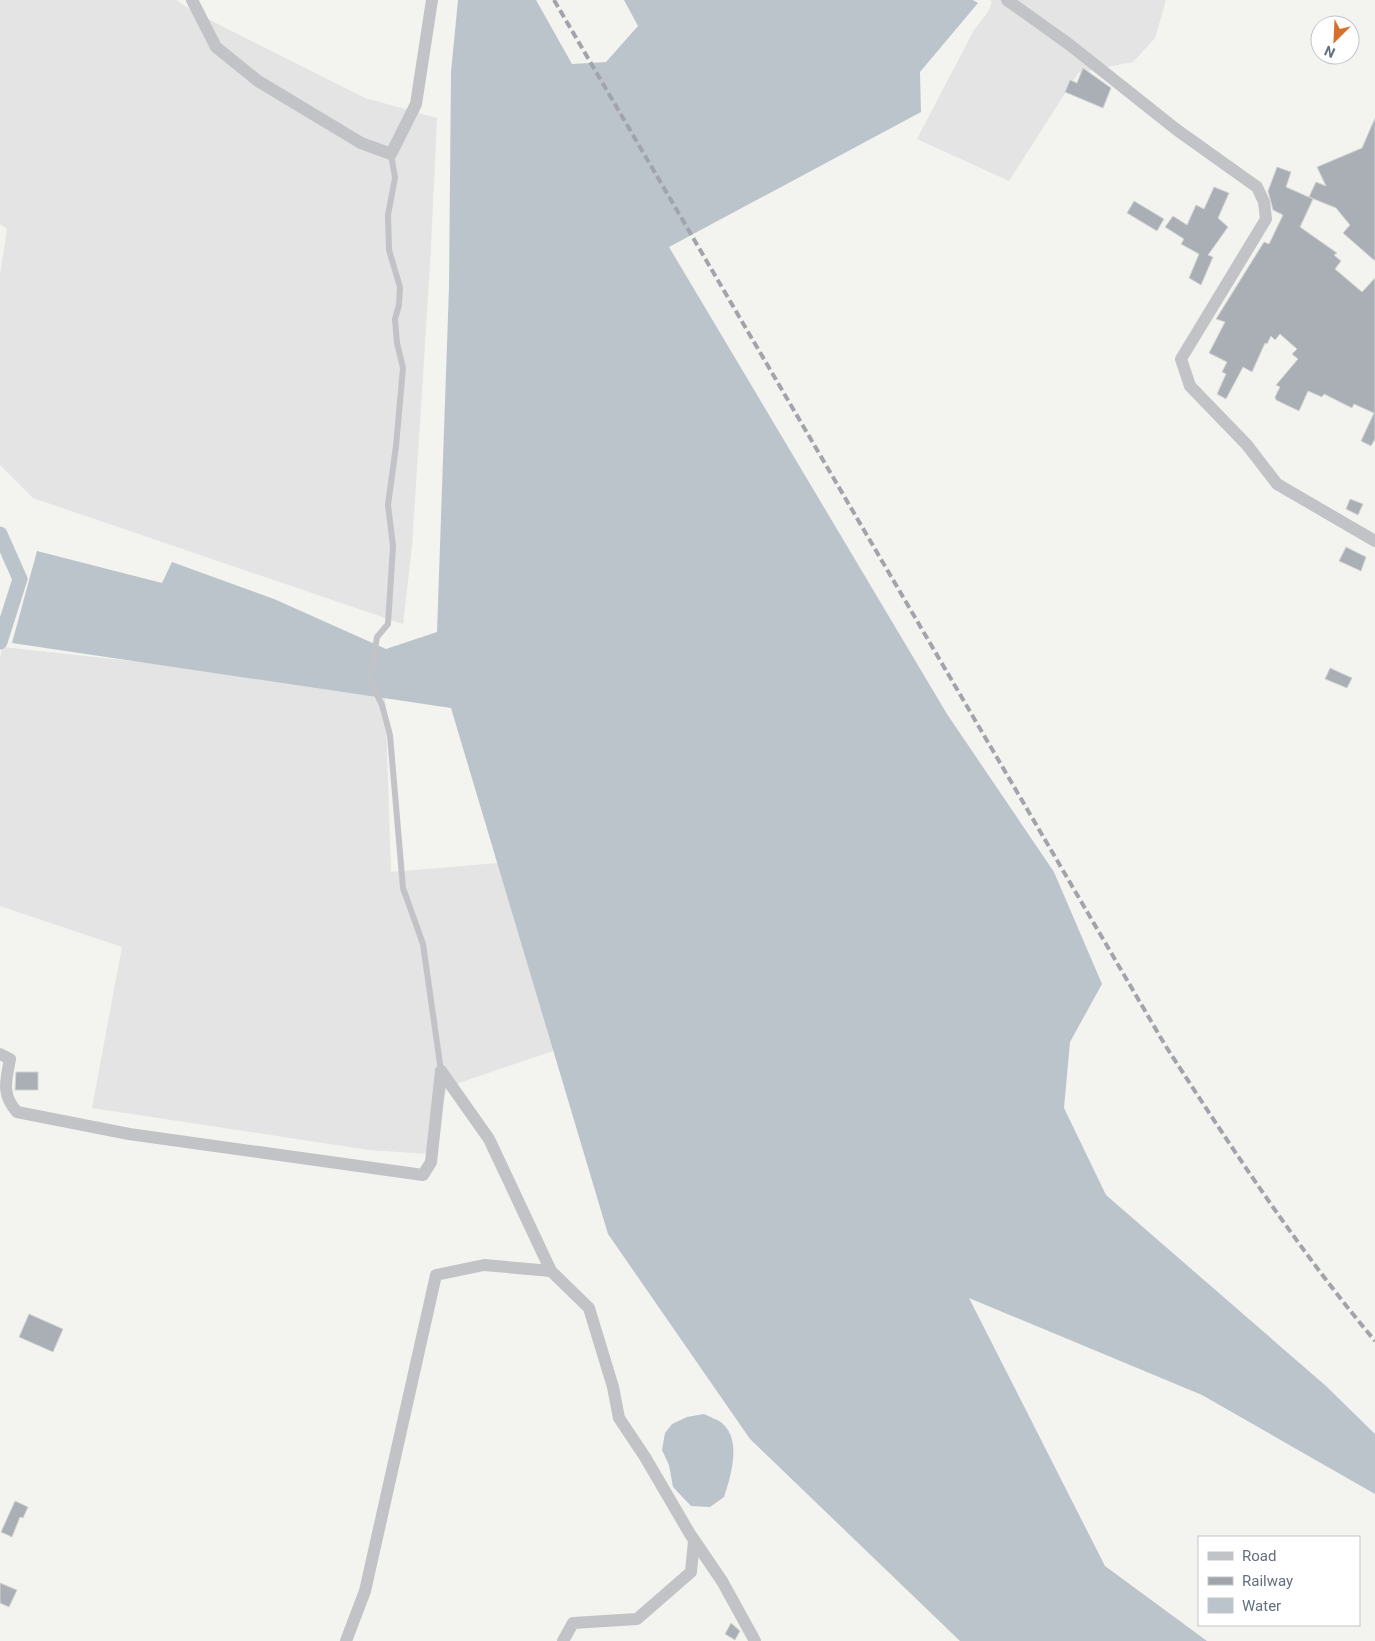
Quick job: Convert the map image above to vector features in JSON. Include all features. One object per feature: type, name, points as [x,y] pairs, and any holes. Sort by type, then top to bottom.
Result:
[{"type":"street","points":[[192,0],[216,46],[258,81],[361,143],[391,154],[416,104],[432,0]]},
{"type":"street","points":[[1007,0],[1070,45],[1177,130],[1257,187],[1264,202],[1266,219],[1181,359],[1190,386],[1247,445],[1278,484],[1375,541]]},
{"type":"street","points":[[0,1054],[10,1059],[5,1083],[8,1102],[18,1112],[129,1134],[423,1175],[431,1162],[441,1071]]},
{"type":"street","points":[[441,1071],[489,1139],[551,1271],[589,1308],[613,1387],[619,1418],[645,1457],[694,1541],[722,1581],[755,1641]]},
{"type":"street","points":[[346,1641],[365,1591],[436,1275],[484,1265],[551,1271]]},
{"type":"street","points":[[563,1641],[573,1623],[637,1620],[691,1572],[694,1541]]},
{"type":"lane","points":[[391,154],[394,178],[388,216],[389,250],[400,287],[399,305],[395,320],[402,368],[396,446],[388,504],[393,546],[388,624],[377,637],[370,681],[382,704],[390,735],[404,888],[423,944],[441,1071]]},
{"type":"shaded area","points":[[0,0],[176,0],[194,12],[365,98],[437,118],[430,266],[412,546],[403,624],[33,498],[0,465],[0,275],[7,229],[0,224]]},
{"type":"shaded area","points":[[990,0],[1166,0],[1155,38],[1133,62],[1078,73],[1009,181],[917,139],[974,30],[988,12],[992,2]]},
{"type":"shaded area","points":[[3,647],[385,689],[391,872],[498,863],[556,1050],[447,1087],[430,1154],[369,1150],[92,1108],[122,947],[0,906],[0,657]]},
{"type":"water","points":[[458,0],[536,0],[572,64],[606,62],[638,26],[624,0],[973,0],[978,3],[920,72],[921,112],[669,247],[947,714],[1054,872],[1102,984],[1070,1042],[1064,1108],[1106,1195],[1326,1386],[1375,1434],[1375,1494],[1202,1395],[969,1298],[1105,1566],[1207,1641],[960,1641],[750,1439],[608,1234],[451,708],[12,643],[37,551],[162,583],[172,562],[274,599],[386,649],[437,632],[449,287],[451,72]]},
{"type":"water","points":[[704,1414],[718,1420],[728,1430],[733,1448],[732,1469],[724,1497],[710,1507],[691,1506],[673,1487],[669,1465],[662,1450],[665,1433],[672,1424],[687,1417]]},
{"type":"building","points":[[1083,68],[1111,88],[1103,108],[1065,92],[1070,80],[1077,83]]},
{"type":"building","points":[[1375,118],[1375,261],[1343,233],[1350,225],[1336,208],[1309,197],[1316,182],[1326,186],[1317,167],[1362,148]]},
{"type":"building","points":[[1277,167],[1291,172],[1286,187],[1313,199],[1300,227],[1337,253],[1334,255],[1341,261],[1335,269],[1362,292],[1375,278],[1375,439],[1371,446],[1361,441],[1374,413],[1354,404],[1352,408],[1324,394],[1322,397],[1308,391],[1299,411],[1276,400],[1275,397],[1280,387],[1276,385],[1298,359],[1292,354],[1297,349],[1280,334],[1275,340],[1271,336],[1267,344],[1265,343],[1252,372],[1243,367],[1226,399],[1217,394],[1226,374],[1222,372],[1227,362],[1209,353],[1225,322],[1216,319],[1264,242],[1269,244],[1283,215],[1273,210],[1268,191]]},
{"type":"building","points":[[1214,187],[1229,193],[1218,218],[1228,227],[1208,255],[1213,257],[1201,285],[1189,278],[1199,254],[1181,244],[1184,239],[1165,227],[1173,216],[1187,225],[1196,205],[1204,209]]},
{"type":"building","points":[[1134,201],[1164,219],[1157,231],[1127,213]]},
{"type":"building","points":[[1350,499],[1363,504],[1358,515],[1346,509]]},
{"type":"building","points":[[1346,547],[1366,557],[1361,571],[1339,561]]},
{"type":"building","points":[[1330,668],[1352,678],[1347,688],[1325,679]]},
{"type":"building","points":[[16,1072],[38,1072],[38,1090],[15,1090]]},
{"type":"building","points":[[29,1314],[63,1329],[53,1352],[19,1337]]},
{"type":"building","points":[[15,1501],[28,1507],[23,1518],[20,1517],[12,1537],[1,1532]]},
{"type":"building","points":[[0,1583],[17,1590],[9,1607],[0,1603]]},
{"type":"building","points":[[731,1623],[740,1631],[735,1640],[725,1634]]},
{"type":"waterway","points":[[0,534],[20,579],[0,642]]},
{"type":"railway","points":[[554,0],[1165,1045],[1240,1159],[1292,1233],[1346,1306],[1375,1341]]}]
